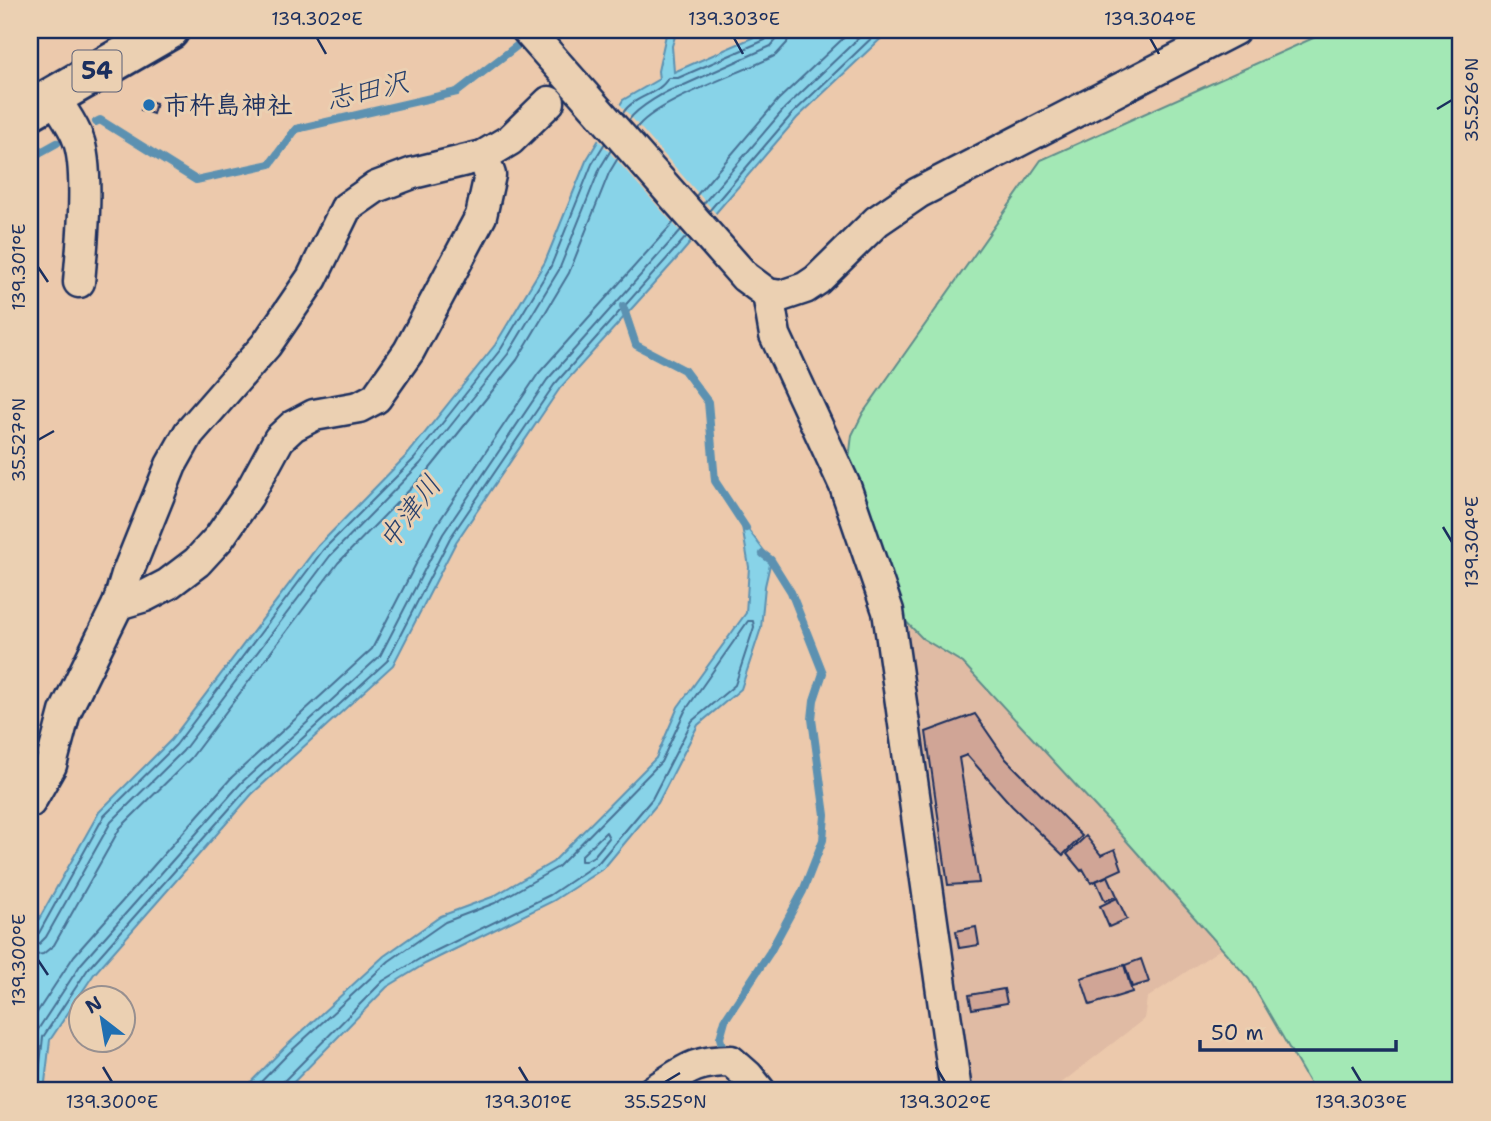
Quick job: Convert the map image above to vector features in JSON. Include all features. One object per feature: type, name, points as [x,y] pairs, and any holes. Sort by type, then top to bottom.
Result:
[{"type":"main road","name":"54","points":[[42,103],[164,31]]},
{"type":"street","points":[[527,30],[757,285],[775,335],[845,486],[888,611],[956,1091]]},
{"type":"street","points":[[757,285],[781,296],[805,288],[817,280],[859,236],[918,193],[1234,30]]},
{"type":"street","points":[[30,802],[51,765],[65,712],[118,604],[127,574],[171,465],[189,433],[267,345],[312,278],[346,208],[376,187],[414,173],[483,156],[510,140],[550,102]]},
{"type":"street","points":[[42,103],[79,139],[83,162],[84,209],[79,282]]},
{"type":"street","points":[[118,604],[145,596],[168,584],[197,562],[219,538],[248,496],[279,439],[293,426],[314,415],[359,407],[376,398],[409,351],[481,216],[490,176],[483,156]]},
{"type":"street","points":[[653,1091],[696,1063],[731,1060],[760,1091]]},
{"type":"shaded area","points":[[887,558],[1252,928],[1147,998],[1144,1019],[1051,1091],[968,1091]]},
{"type":"green space","points":[[1331,30],[1461,30],[1461,1091],[1314,1091],[1249,979],[963,663],[922,638],[886,601],[848,468],[852,435],[863,413],[1041,160]]},
{"type":"water","name":"中津川","points":[[667,30],[677,30],[672,46],[674,72],[770,30],[890,30],[797,118],[679,256],[560,388],[456,542],[393,665],[252,794],[87,984],[66,984],[66,1016],[50,1040],[44,1091],[30,1091],[30,935],[99,812],[171,740],[318,546],[408,454],[495,345],[545,262],[586,161],[623,100],[659,79],[658,71]]},
{"type":"water","points":[[741,520],[771,560],[765,586],[761,628],[741,689],[698,725],[658,803],[604,868],[553,901],[425,964],[387,987],[285,1091],[242,1091],[284,1048],[384,956],[441,916],[492,897],[553,862],[656,758],[678,707],[746,613],[749,567]]},
{"type":"pier","points":[[618,102],[718,216],[693,246],[596,137]]},
{"type":"building","points":[[145,100],[156,103],[153,114],[141,110]]},
{"type":"building","points":[[975,714],[1006,759],[1082,836],[1063,855],[1012,806],[967,755],[959,758],[979,883],[948,885],[926,732]]},
{"type":"building","points":[[1086,836],[1101,855],[1115,849],[1122,869],[1091,883],[1083,869],[1081,871],[1067,854]]},
{"type":"building","points":[[1108,876],[1117,896],[1105,901],[1096,881]]},
{"type":"building","points":[[1117,898],[1127,919],[1109,927],[1100,906]]},
{"type":"building","points":[[976,927],[979,945],[959,948],[956,931]]},
{"type":"building","points":[[1141,959],[1149,982],[1132,987],[1125,965]]},
{"type":"building","points":[[1124,965],[1132,992],[1090,1005],[1081,978]]},
{"type":"building","points":[[1004,989],[1007,1003],[972,1009],[969,995]]},
{"type":"waterway","name":"志田沢","points":[[96,122],[100,120],[196,180],[270,164],[296,129],[457,92],[527,38]]},
{"type":"waterway","name":"志田沢","points":[[30,158],[57,143]]},
{"type":"waterway","points":[[623,306],[636,345],[684,370],[708,402],[715,481],[746,528]]},
{"type":"waterway","points":[[725,1056],[720,1038],[725,1020],[770,952],[803,891],[823,840],[825,815],[812,719],[814,700],[823,673],[791,592],[771,560],[763,554]]},
{"type":"waterway","points":[[730,1075],[737,1091]]},
{"type":"place","name":"市杵島神社","points":[[149,105]]}]
